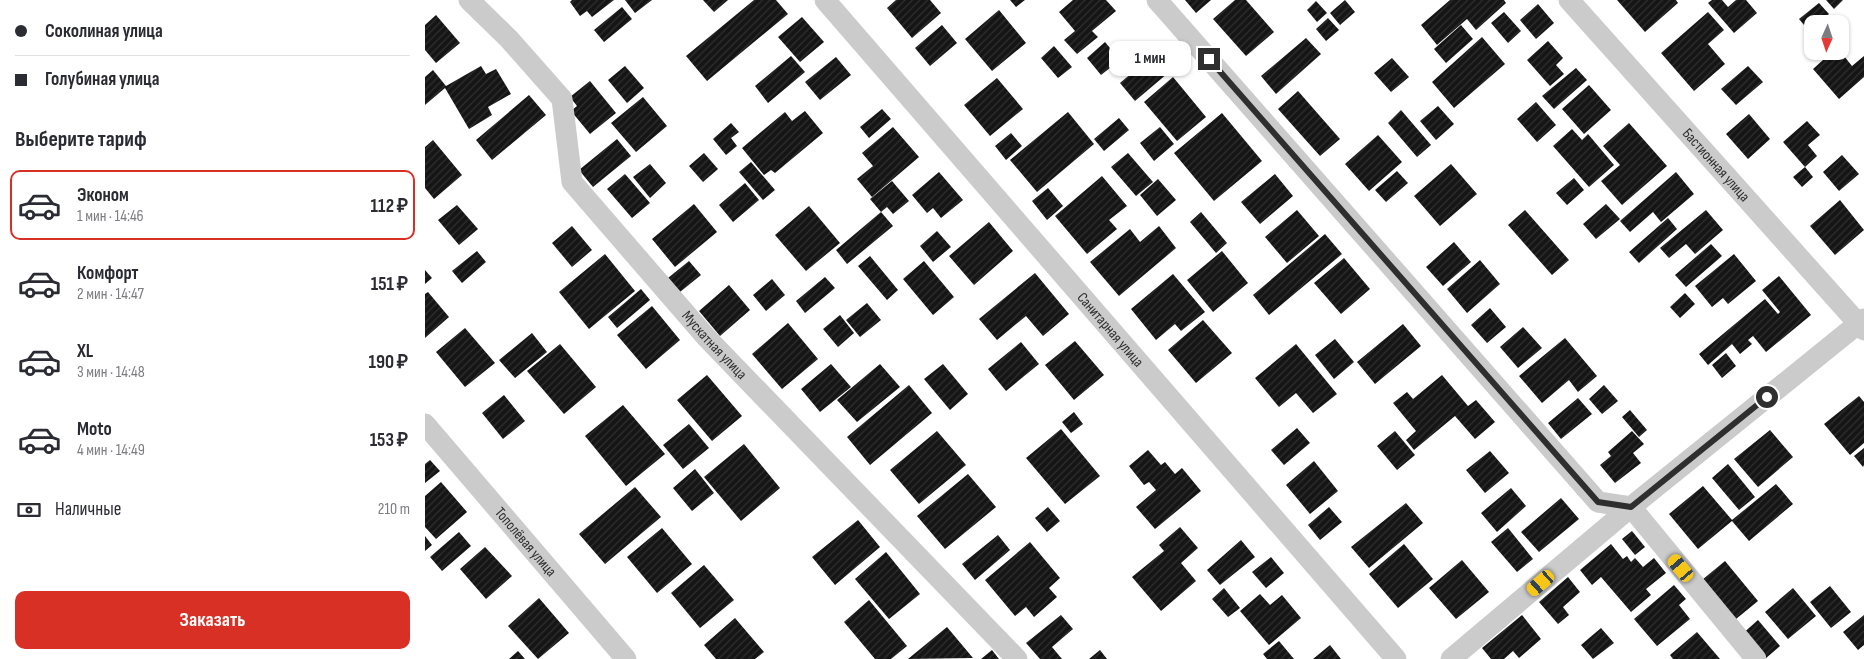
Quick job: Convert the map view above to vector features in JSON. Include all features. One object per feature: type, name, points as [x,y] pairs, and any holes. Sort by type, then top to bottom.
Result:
[{"type":"street","name":"Мускатная улица","points":[[469,0],[509,39],[561,99],[572,182],[706,337],[1017,659]]},
{"type":"street","name":"Санитарная улица","points":[[825,0],[1396,659]]},
{"type":"street","points":[[1157,0],[1598,502],[1631,507],[1756,659]]},
{"type":"street","name":"Бастионная улица","points":[[1569,0],[1862,324]]},
{"type":"street","points":[[1451,659],[1631,507],[1862,324]]},
{"type":"street","name":"Тополёвая улица","points":[[425,424],[626,659]]},
{"type":"building","points":[[572,0],[614,0],[592,17],[587,11],[580,16],[570,2]]},
{"type":"building","points":[[625,0],[652,0],[635,13]]},
{"type":"building","points":[[703,0],[728,0],[714,12]]},
{"type":"building","points":[[754,0],[776,0],[788,14],[707,81],[686,56]]},
{"type":"building","points":[[896,0],[930,0],[941,13],[912,38],[887,8]]},
{"type":"building","points":[[1010,0],[1025,0],[1016,7]]},
{"type":"building","points":[[1073,0],[1106,0],[1116,11],[1092,31],[1098,37],[1077,54],[1064,40],[1075,31],[1059,12]]},
{"type":"building","points":[[1185,0],[1211,0],[1196,13]]},
{"type":"building","points":[[1235,0],[1246,0],[1274,32],[1246,56],[1213,19]]},
{"type":"building","points":[[1345,0],[1355,12],[1340,25],[1330,13]]},
{"type":"building","points":[[1450,0],[1504,0],[1506,3],[1476,30],[1467,19],[1437,45],[1421,25]]},
{"type":"building","points":[[1617,0],[1676,0],[1678,3],[1645,32]]},
{"type":"building","points":[[1712,0],[1722,0],[1728,7],[1736,0],[1746,0],[1757,13],[1734,33],[1708,3]]},
{"type":"building","points":[[1826,0],[1843,0],[1834,9]]},
{"type":"building","points":[[1316,1],[1327,13],[1317,22],[1307,10]]},
{"type":"building","points":[[1819,3],[1829,14],[1828,15],[1804,15]]},
{"type":"building","points":[[1538,4],[1554,23],[1536,39],[1520,20]]},
{"type":"building","points":[[622,7],[632,19],[604,42],[594,30]]},
{"type":"building","points":[[999,10],[1026,43],[992,71],[965,39]]},
{"type":"building","points":[[1504,12],[1521,31],[1508,43],[1491,23]]},
{"type":"building","points":[[1708,12],[1724,30],[1708,44],[1725,64],[1694,91],[1661,53]]},
{"type":"building","points":[[436,15],[460,43],[436,63],[425,50],[425,25]]},
{"type":"building","points":[[1804,15],[1804,25],[1799,19]]},
{"type":"building","points":[[802,17],[824,42],[800,62],[778,37]]},
{"type":"building","points":[[1328,18],[1339,30],[1326,41],[1316,29]]},
{"type":"building","points":[[942,25],[957,43],[930,66],[915,48]]},
{"type":"building","points":[[1461,25],[1473,39],[1446,63],[1434,49]]},
{"type":"building","points":[[1482,37],[1505,64],[1454,108],[1432,82]]},
{"type":"building","points":[[1306,38],[1321,54],[1276,94],[1261,76]]},
{"type":"building","points":[[1548,41],[1563,58],[1556,65],[1564,74],[1550,86],[1527,60]]},
{"type":"building","points":[[1105,42],[1120,60],[1101,75],[1087,58]]},
{"type":"building","points":[[1054,46],[1072,67],[1058,78],[1041,58]]},
{"type":"building","points":[[1153,55],[1168,73],[1135,101],[1120,83]]},
{"type":"building","points":[[791,56],[805,72],[768,103],[755,86]]},
{"type":"building","points":[[1864,56],[1864,77],[1839,99],[1813,69],[1823,60],[1847,60],[1852,66]]},
{"type":"building","points":[[836,57],[851,75],[820,100],[805,82]]},
{"type":"building","points":[[1392,58],[1409,77],[1391,92],[1374,73]]},
{"type":"building","points":[[481,66],[486,74],[496,69],[511,94],[488,107],[492,115],[469,129],[445,88],[425,105],[425,77],[433,70],[446,86]]},
{"type":"building","points":[[625,66],[644,88],[627,103],[608,80]]},
{"type":"building","points":[[1748,66],[1763,82],[1736,105],[1721,89]]},
{"type":"building","points":[[1576,68],[1587,80],[1554,109],[1542,96]]},
{"type":"building","points":[[1173,77],[1206,117],[1177,141],[1144,102]]},
{"type":"building","points":[[997,78],[1023,109],[990,136],[964,105]]},
{"type":"building","points":[[590,81],[616,113],[590,134],[571,111],[577,106],[570,97]]},
{"type":"building","points":[[1589,85],[1611,110],[1584,134],[1562,109]]},
{"type":"building","points":[[1298,91],[1340,139],[1320,156],[1278,109]]},
{"type":"building","points":[[529,95],[546,115],[492,160],[476,140]]},
{"type":"building","points":[[643,97],[667,126],[636,152],[611,123]]},
{"type":"building","points":[[1536,102],[1556,125],[1537,142],[1517,119]]},
{"type":"building","points":[[1438,106],[1454,124],[1436,140],[1420,121]]},
{"type":"building","points":[[882,109],[891,119],[869,138],[860,127]]},
{"type":"building","points":[[1401,110],[1431,145],[1417,157],[1388,123]]},
{"type":"building","points":[[805,111],[823,133],[775,173],[771,170],[764,175],[742,148],[785,112],[792,121]]},
{"type":"building","points":[[1068,112],[1094,144],[1037,192],[1010,160]]},
{"type":"building","points":[[1222,113],[1262,161],[1214,201],[1174,153]]},
{"type":"building","points":[[1749,114],[1770,139],[1748,159],[1726,134]]},
{"type":"building","points":[[1119,118],[1129,130],[1104,151],[1094,139]]},
{"type":"building","points":[[1807,121],[1820,135],[1808,145],[1817,156],[1805,167],[1783,142]]},
{"type":"building","points":[[731,123],[739,132],[731,138],[737,146],[726,155],[713,139]]},
{"type":"building","points":[[1629,123],[1667,166],[1622,205],[1601,181],[1620,165],[1603,146]]},
{"type":"building","points":[[893,127],[919,157],[872,197],[857,179],[873,166],[862,153]]},
{"type":"building","points":[[1160,127],[1174,144],[1154,161],[1140,143]]},
{"type":"building","points":[[1572,129],[1582,140],[1588,134],[1614,165],[1589,187],[1553,146]]},
{"type":"building","points":[[1011,133],[1022,146],[1006,160],[995,146]]},
{"type":"building","points":[[1378,135],[1402,162],[1369,191],[1345,164]]},
{"type":"building","points":[[617,139],[631,156],[593,187],[579,170]]},
{"type":"building","points":[[433,140],[462,175],[434,199],[425,188],[425,147]]},
{"type":"building","points":[[704,153],[718,169],[703,182],[689,166]]},
{"type":"building","points":[[1128,153],[1153,182],[1136,196],[1111,167]]},
{"type":"building","points":[[1842,155],[1859,174],[1839,191],[1823,172]]},
{"type":"building","points":[[751,162],[775,190],[763,200],[739,172]]},
{"type":"building","points":[[650,164],[666,183],[650,198],[633,177]]},
{"type":"building","points":[[1451,164],[1477,194],[1440,226],[1414,196]]},
{"type":"building","points":[[1805,167],[1813,177],[1802,187],[1793,177]]},
{"type":"building","points":[[1397,171],[1408,183],[1386,202],[1375,190]]},
{"type":"building","points":[[939,172],[963,200],[941,218],[933,208],[927,213],[912,195]]},
{"type":"building","points":[[1676,172],[1694,194],[1661,222],[1653,212],[1630,232],[1620,221]]},
{"type":"building","points":[[625,174],[650,203],[632,218],[607,189]]},
{"type":"building","points":[[1275,174],[1293,196],[1260,224],[1241,202]]},
{"type":"building","points":[[1102,176],[1127,206],[1109,220],[1117,229],[1087,254],[1055,216]]},
{"type":"building","points":[[1574,178],[1584,190],[1567,205],[1556,193]]},
{"type":"building","points":[[1158,179],[1176,200],[1157,216],[1140,195]]},
{"type":"building","points":[[892,181],[909,201],[893,214],[887,207],[881,212],[870,199]]},
{"type":"building","points":[[745,183],[759,200],[733,222],[719,205]]},
{"type":"building","points":[[1048,188],[1063,206],[1047,220],[1032,201]]},
{"type":"building","points":[[1840,200],[1864,230],[1835,255],[1810,226]]},
{"type":"building","points":[[694,204],[717,232],[675,267],[652,239]]},
{"type":"building","points":[[1606,204],[1620,219],[1596,239],[1583,224]]},
{"type":"building","points":[[457,205],[478,229],[459,245],[438,220]]},
{"type":"building","points":[[809,206],[840,243],[806,271],[775,235]]},
{"type":"building","points":[[1297,210],[1319,236],[1287,263],[1265,237]]},
{"type":"building","points":[[1525,210],[1569,260],[1552,275],[1508,225]]},
{"type":"building","points":[[1706,210],[1723,230],[1695,254],[1686,244],[1669,258],[1660,248]]},
{"type":"building","points":[[881,212],[893,226],[847,264],[836,250]]},
{"type":"building","points":[[1201,212],[1227,243],[1216,253],[1190,222]]},
{"type":"building","points":[[1668,218],[1677,229],[1639,263],[1629,252]]},
{"type":"building","points":[[989,222],[1013,251],[974,285],[949,256]]},
{"type":"building","points":[[572,226],[592,250],[572,267],[552,243]]},
{"type":"building","points":[[1159,226],[1176,248],[1119,296],[1090,262],[1130,229],[1140,242]]},
{"type":"building","points":[[937,231],[951,247],[933,262],[920,246]]},
{"type":"building","points":[[1325,234],[1342,254],[1269,315],[1253,295]]},
{"type":"building","points":[[1454,242],[1471,262],[1443,286],[1426,267]]},
{"type":"building","points":[[1711,244],[1722,256],[1686,287],[1675,275]]},
{"type":"building","points":[[477,251],[486,262],[462,283],[452,271]]},
{"type":"building","points":[[1222,251],[1248,283],[1213,312],[1187,280]]},
{"type":"building","points":[[605,254],[635,291],[589,329],[559,292]]},
{"type":"building","points":[[1734,254],[1756,281],[1728,304],[1723,298],[1712,307],[1695,286]]},
{"type":"building","points":[[870,256],[898,290],[887,300],[858,266]]},
{"type":"building","points":[[1344,258],[1370,289],[1341,314],[1314,283]]},
{"type":"building","points":[[1480,260],[1500,284],[1467,313],[1447,289]]},
{"type":"building","points":[[689,261],[701,275],[680,292],[668,278]]},
{"type":"building","points":[[924,261],[954,297],[933,315],[903,279]]},
{"type":"building","points":[[425,270],[432,278],[425,284]]},
{"type":"building","points":[[1035,273],[1069,314],[1043,336],[1026,316],[997,340],[979,319]]},
{"type":"building","points":[[1173,274],[1205,312],[1181,331],[1175,324],[1156,340],[1131,309]]},
{"type":"building","points":[[1779,276],[1811,315],[1766,352],[1753,336],[1748,340],[1752,344],[1740,354],[1732,344],[1708,365],[1699,354],[1765,299],[1778,314],[1780,312],[1762,290]]},
{"type":"building","points":[[825,277],[835,288],[805,313],[796,301]]},
{"type":"building","points":[[772,279],[785,295],[766,311],[753,295]]},
{"type":"building","points":[[729,285],[750,310],[720,336],[699,311]]},
{"type":"building","points":[[641,289],[650,300],[617,328],[608,317]]},
{"type":"building","points":[[428,292],[449,317],[425,338],[425,294]]},
{"type":"building","points":[[1685,293],[1695,304],[1680,318],[1670,307]]},
{"type":"building","points":[[867,303],[881,320],[860,337],[846,320]]},
{"type":"building","points":[[652,306],[680,340],[646,369],[617,335]]},
{"type":"building","points":[[1490,308],[1506,327],[1487,343],[1471,325]]},
{"type":"building","points":[[840,315],[854,333],[838,347],[823,329]]},
{"type":"building","points":[[1203,320],[1232,353],[1196,383],[1168,350]]},
{"type":"building","points":[[788,323],[818,359],[782,389],[752,354]]},
{"type":"building","points":[[1403,324],[1421,346],[1375,384],[1357,362]]},
{"type":"building","points":[[1523,327],[1542,348],[1518,368],[1500,347]]},
{"type":"building","points":[[465,328],[495,363],[465,387],[436,352]]},
{"type":"building","points":[[532,333],[547,352],[515,378],[499,360]]},
{"type":"building","points":[[1565,338],[1597,376],[1578,392],[1569,380],[1542,403],[1519,376]]},
{"type":"building","points":[[1335,339],[1354,362],[1334,379],[1315,355]]},
{"type":"building","points":[[1075,341],[1104,375],[1074,400],[1045,365]]},
{"type":"building","points":[[1021,342],[1039,364],[1006,391],[988,369]]},
{"type":"building","points":[[560,344],[596,387],[564,414],[527,371]]},
{"type":"building","points":[[1296,344],[1337,394],[1313,413],[1296,393],[1279,407],[1255,378]]},
{"type":"building","points":[[1726,353],[1736,366],[1722,378],[1712,365]]},
{"type":"building","points":[[831,364],[851,387],[820,412],[801,389]]},
{"type":"building","points":[[880,364],[900,387],[857,422],[837,400]]},
{"type":"building","points":[[943,364],[968,394],[950,410],[924,379]]},
{"type":"building","points":[[707,375],[742,416],[712,441],[677,400]]},
{"type":"building","points":[[1442,375],[1468,406],[1476,400],[1495,422],[1475,439],[1455,416],[1414,450],[1406,440],[1416,431],[1393,403],[1407,392],[1413,399]]},
{"type":"building","points":[[909,385],[932,413],[870,465],[847,437]]},
{"type":"building","points":[[1604,385],[1618,401],[1602,414],[1589,399]]},
{"type":"building","points":[[504,395],[525,421],[503,439],[482,413]]},
{"type":"building","points":[[1859,396],[1864,402],[1864,443],[1850,455],[1824,424]]},
{"type":"building","points":[[1578,398],[1592,414],[1561,439],[1548,423]]},
{"type":"building","points":[[623,405],[665,454],[626,486],[585,436]]},
{"type":"building","points":[[1630,410],[1647,430],[1639,437],[1622,417]]},
{"type":"building","points":[[1074,412],[1083,424],[1071,433],[1062,422]]},
{"type":"building","points":[[689,424],[709,448],[683,469],[663,445]]},
{"type":"building","points":[[1297,428],[1310,443],[1284,465],[1271,450]]},
{"type":"building","points":[[1061,429],[1100,476],[1065,504],[1026,458]]},
{"type":"building","points":[[1770,430],[1793,457],[1758,487],[1734,459]]},
{"type":"building","points":[[937,431],[966,465],[919,504],[890,470]]},
{"type":"building","points":[[1395,431],[1415,455],[1397,470],[1377,446]]},
{"type":"building","points":[[1632,431],[1644,444],[1633,453],[1641,463],[1615,483],[1600,465],[1611,456],[1608,452]]},
{"type":"building","points":[[744,444],[780,488],[741,521],[704,477]]},
{"type":"building","points":[[1864,448],[1864,465],[1863,467],[1854,456]]},
{"type":"building","points":[[1148,450],[1161,465],[1165,462],[1175,474],[1182,468],[1201,491],[1155,529],[1136,507],[1156,490],[1149,482],[1144,485],[1129,466]]},
{"type":"building","points":[[1490,451],[1509,473],[1485,493],[1466,470]]},
{"type":"building","points":[[430,460],[440,471],[425,483],[425,464]]},
{"type":"building","points":[[1314,461],[1338,491],[1310,514],[1286,485]]},
{"type":"building","points":[[1728,464],[1755,497],[1739,510],[1712,478]]},
{"type":"building","points":[[695,469],[714,493],[692,511],[673,488]]},
{"type":"building","points":[[968,474],[996,507],[945,549],[917,516]]},
{"type":"building","points":[[441,482],[467,512],[436,539],[425,527],[425,496]]},
{"type":"building","points":[[1776,484],[1793,504],[1749,541],[1732,521],[1698,549],[1669,514],[1703,486],[1732,520]]},
{"type":"building","points":[[635,487],[661,517],[605,564],[579,534]]},
{"type":"building","points":[[1511,488],[1526,506],[1497,532],[1481,513]]},
{"type":"building","points":[[1561,498],[1579,519],[1539,552],[1521,532]]},
{"type":"building","points":[[1406,503],[1423,523],[1369,568],[1351,547]]},
{"type":"building","points":[[1048,507],[1060,521],[1047,532],[1035,518]]},
{"type":"building","points":[[1329,507],[1342,522],[1320,540],[1308,525]]},
{"type":"building","points":[[858,520],[880,547],[835,585],[812,557]]},
{"type":"building","points":[[1180,527],[1198,548],[1181,563],[1196,581],[1161,611],[1132,577],[1164,551],[1159,545]]},
{"type":"building","points":[[662,528],[692,564],[657,593],[627,557]]},
{"type":"building","points":[[1508,528],[1533,559],[1517,572],[1491,542]]},
{"type":"building","points":[[1632,531],[1645,547],[1635,555],[1622,539]]},
{"type":"building","points":[[459,532],[471,546],[442,571],[430,557]]},
{"type":"building","points":[[998,535],[1010,550],[975,580],[962,564]]},
{"type":"building","points":[[425,536],[432,545],[425,551]]},
{"type":"building","points":[[1241,540],[1255,557],[1220,585],[1207,570]]},
{"type":"building","points":[[1030,542],[1060,578],[1049,588],[1057,597],[1034,617],[1026,607],[1015,616],[985,580]]},
{"type":"building","points":[[1404,544],[1433,579],[1398,608],[1369,574]]},
{"type":"building","points":[[1611,544],[1623,559],[1627,556],[1631,562],[1635,558],[1643,567],[1654,558],[1666,573],[1646,589],[1651,595],[1631,612],[1601,577],[1592,585],[1580,570]]},
{"type":"building","points":[[485,547],[512,576],[486,599],[460,569]]},
{"type":"building","points":[[886,552],[920,594],[889,619],[855,579]]},
{"type":"building","points":[[1271,557],[1284,573],[1266,588],[1252,572]]},
{"type":"building","points":[[1462,560],[1489,592],[1456,619],[1429,588]]},
{"type":"building","points":[[1725,561],[1758,601],[1736,619],[1702,580]]},
{"type":"building","points":[[704,565],[734,600],[700,628],[671,593]]},
{"type":"building","points":[[1568,577],[1580,592],[1563,607],[1569,615],[1558,624],[1539,602]]},
{"type":"building","points":[[1674,585],[1686,599],[1679,605],[1690,619],[1657,646],[1634,619]]},
{"type":"building","points":[[1830,586],[1851,612],[1831,628],[1810,602]]},
{"type":"building","points":[[1224,588],[1240,608],[1228,617],[1212,599]]},
{"type":"building","points":[[1793,588],[1816,616],[1788,639],[1765,612]]},
{"type":"building","points":[[1260,594],[1270,605],[1282,595],[1301,618],[1269,645],[1240,611]]},
{"type":"building","points":[[539,598],[569,633],[538,659],[508,626]]},
{"type":"building","points":[[869,600],[907,646],[891,659],[875,659],[844,622]]},
{"type":"building","points":[[1061,615],[1073,629],[1052,647],[1062,659],[1040,659],[1026,643]]},
{"type":"building","points":[[1522,615],[1541,639],[1519,658],[1513,651],[1504,659],[1491,659],[1482,648]]},
{"type":"building","points":[[1864,615],[1864,645],[1858,650],[1843,632]]},
{"type":"building","points":[[735,618],[764,652],[755,659],[716,659],[704,645]]},
{"type":"building","points":[[1758,620],[1780,646],[1765,659],[1740,636]]},
{"type":"building","points":[[947,627],[973,658],[908,659]]},
{"type":"building","points":[[1601,628],[1614,643],[1593,659],[1581,645]]},
{"type":"building","points":[[1697,632],[1720,659],[1673,659],[1670,655]]},
{"type":"building","points":[[1279,641],[1294,659],[1267,659],[1263,654]]},
{"type":"building","points":[[1330,645],[1341,659],[1313,659]]},
{"type":"building","points":[[992,650],[999,659],[981,659]]},
{"type":"building","points":[[1100,650],[1107,659],[1089,659]]},
{"type":"building","points":[[518,651],[525,659],[509,659]]},
{"type":"route","points":[[1209,59],[1598,502],[1631,507],[1767,397]]}]
